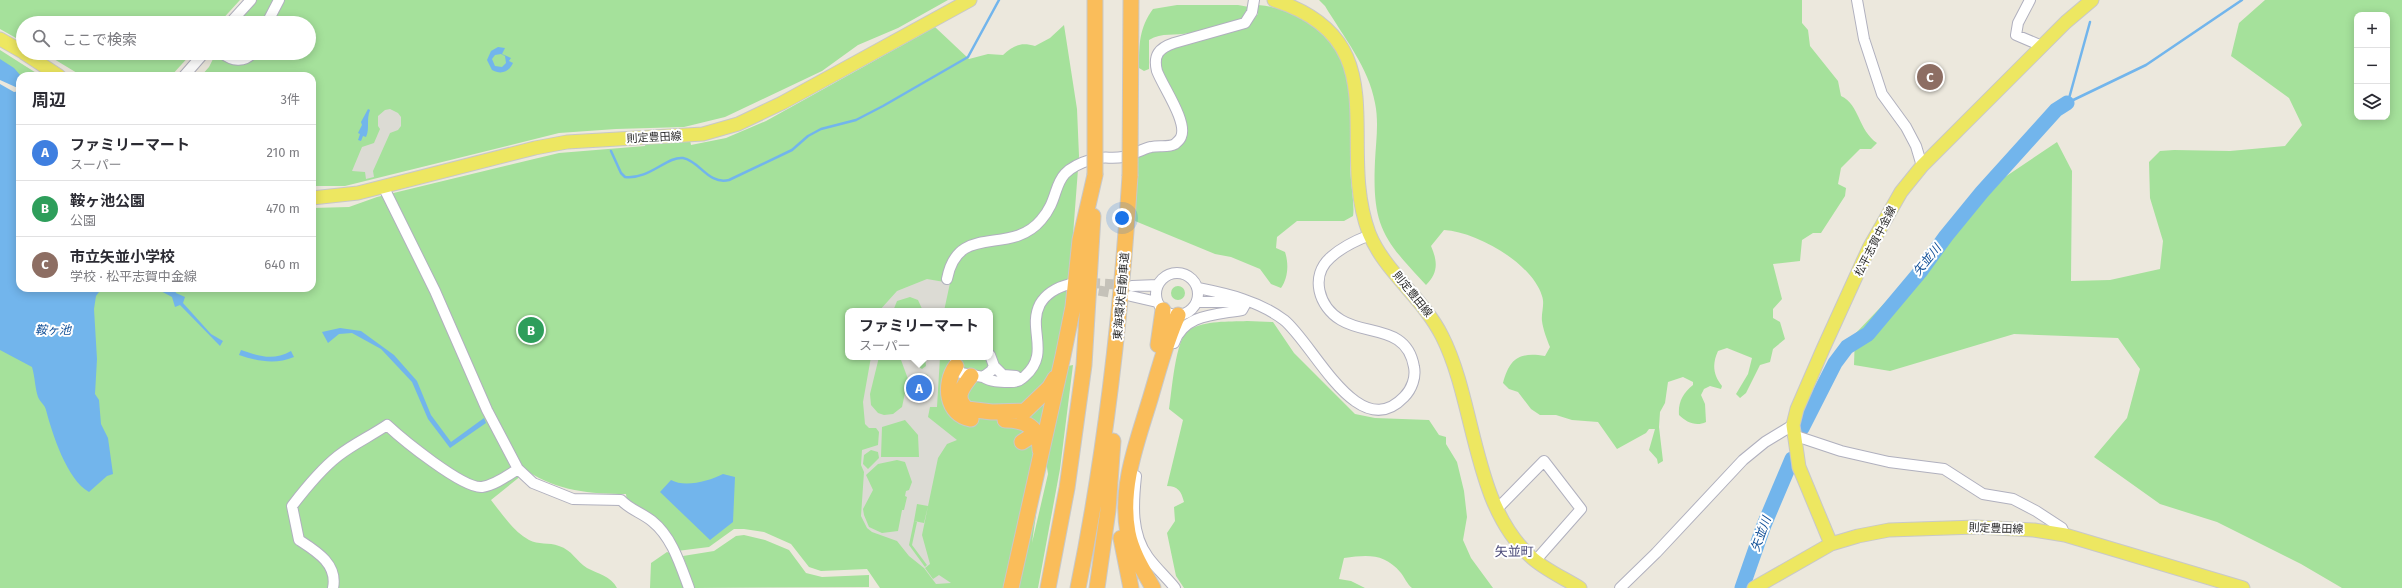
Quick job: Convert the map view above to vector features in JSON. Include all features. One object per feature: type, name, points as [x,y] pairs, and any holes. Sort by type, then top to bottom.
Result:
[{"type":"highway","points":[[1048,588],[1067,488],[1084,365],[1095,175],[1095,0]]},
{"type":"highway","name":"東海環状自動車道","points":[[1078,588],[1101,466],[1119,328],[1130,176],[1132,0]]},
{"type":"highway","points":[[1011,588],[1063,356],[1073,306],[1080,240],[1095,175]]},
{"type":"highway","points":[[1131,588],[1119,523],[1119,490],[1124,458],[1157,348],[1160,306]]},
{"type":"highway","points":[[1153,588],[1131,545],[1126,522],[1126,497],[1137,442],[1170,334],[1178,315]]},
{"type":"highway","points":[[1097,588],[1108,510],[1119,328]]},
{"type":"highway","points":[[977,377],[962,386],[960,395],[961,401],[967,409],[974,411],[1019,413],[1031,407],[1049,388],[1058,373],[1063,356]]},
{"type":"highway","points":[[955,361],[950,380],[949,401],[956,412],[969,419],[1019,420],[1031,427],[1038,438],[1040,459]]},
{"type":"highway","points":[[1022,442],[1033,435],[1031,427]]},
{"type":"main road","name":"則定豊田線","points":[[316,198],[346,195],[535,148],[568,142],[672,137],[722,129],[751,119],[782,103],[970,0]]},
{"type":"main road","name":"松平志賀中金線","points":[[1831,544],[1799,467],[1793,430],[1797,409],[1823,349],[1879,229],[1901,192],[1922,166],[2042,46],[2092,0]]},
{"type":"main road","name":"則定豊田線","points":[[1280,1],[1310,15],[1323,25],[1343,48],[1350,63],[1357,99],[1359,186],[1362,210],[1370,235],[1386,261],[1431,315],[1442,336],[1451,356],[1485,476],[1501,518],[1516,540],[1536,560],[1580,588]]},
{"type":"main road","points":[[0,39],[16,48]]},
{"type":"main road","points":[[35,60],[53,72]]},
{"type":"main road","name":"則定豊田線","points":[[1754,588],[1831,544],[1858,536],[1888,530],[1955,527],[2008,528],[2065,536],[2243,588]]},
{"type":"street","points":[[236,16],[251,0]]},
{"type":"street","points":[[271,16],[279,0]]},
{"type":"street","points":[[947,279],[952,260],[969,244],[1006,240],[1034,227],[1047,212],[1059,180],[1071,168],[1093,158],[1123,157],[1152,146],[1169,146],[1180,139],[1182,134],[1181,120],[1157,71],[1155,63],[1158,51],[1163,46],[1245,23],[1252,12],[1254,0]]},
{"type":"street","points":[[1857,0],[1864,39],[1882,94],[1906,127],[1916,146],[1922,166]]},
{"type":"street","points":[[2030,0],[2018,22],[2016,35],[2042,46]]},
{"type":"street","points":[[187,72],[198,60]]},
{"type":"street","points":[[384,186],[435,291],[487,410],[518,469],[533,483],[573,498],[621,500],[626,506],[653,522],[661,530],[677,556],[689,588]]},
{"type":"street","points":[[1198,288],[1238,296],[1276,314],[1296,331],[1347,397],[1366,408],[1378,410],[1390,407],[1406,395],[1413,382],[1414,370],[1409,352],[1394,336],[1355,326],[1333,315],[1320,299],[1318,288],[1319,276],[1330,257],[1351,243],[1370,235]]},
{"type":"street","points":[[1179,273],[1191,278],[1198,288],[1197,302],[1190,312],[1178,315],[1132,291],[1158,285],[1167,275],[1179,273]]},
{"type":"street","points":[[1158,285],[1160,306]]},
{"type":"street","points":[[955,361],[961,373],[1002,382],[1021,381],[1032,371],[1037,363],[1037,314],[1041,304],[1056,289],[1070,286]]},
{"type":"street","points":[[1197,302],[1247,301]]},
{"type":"street","points":[[1175,588],[1148,558],[1137,539],[1134,511],[1138,461],[1177,334],[1184,325],[1192,320],[1222,312],[1242,310],[1247,301]]},
{"type":"street","points":[[992,360],[994,366],[1000,373],[1008,377],[1024,377]]},
{"type":"street","points":[[977,377],[992,371],[994,366]]},
{"type":"street","points":[[333,588],[334,573],[326,560],[299,540],[292,506],[337,456],[355,444],[387,425],[410,446],[465,482],[480,487],[492,484],[518,469]]},
{"type":"street","points":[[1620,588],[1656,553],[1744,460],[1765,442],[1793,430],[1841,451],[1882,460],[1944,469],[1983,494],[2013,499],[2036,511],[2062,528],[2065,536]]},
{"type":"street","points":[[1497,509],[1544,461],[1581,509],[1536,560]]},
{"type":"green space","points":[[0,0],[240,0],[225,16],[16,16],[16,38],[0,29]]},
{"type":"green space","points":[[257,0],[948,0],[898,28],[858,45],[822,71],[725,117],[684,127],[616,129],[559,133],[345,186],[316,186],[316,72],[205,72],[212,60],[316,60],[316,16],[243,16]]},
{"type":"green space","points":[[1319,0],[1802,0],[1802,23],[1808,30],[1810,46],[1838,81],[1841,96],[1852,105],[1862,125],[1871,138],[1877,143],[1871,149],[1860,149],[1841,168],[1838,184],[1846,188],[1845,196],[1821,233],[1813,233],[1802,240],[1800,261],[1773,264],[1782,299],[1773,309],[1773,318],[1780,322],[1785,339],[1773,349],[1770,362],[1760,365],[1746,393],[1740,398],[1736,394],[1748,374],[1752,358],[1727,348],[1718,351],[1714,365],[1715,374],[1722,386],[1721,389],[1710,386],[1704,389],[1701,395],[1705,404],[1706,422],[1699,424],[1691,423],[1679,415],[1679,406],[1682,398],[1686,391],[1693,385],[1693,382],[1683,377],[1668,382],[1665,403],[1660,412],[1659,427],[1663,461],[1658,464],[1657,459],[1649,450],[1655,429],[1649,429],[1646,433],[1617,449],[1598,422],[1572,420],[1556,415],[1540,415],[1531,409],[1518,392],[1509,389],[1503,383],[1513,362],[1522,356],[1545,356],[1550,347],[1542,321],[1542,296],[1536,284],[1527,272],[1502,251],[1487,243],[1457,232],[1444,230],[1431,246],[1435,257],[1436,267],[1433,276],[1426,285],[1399,255],[1390,243],[1378,217],[1375,183],[1377,117],[1372,90],[1354,53],[1325,6]]},
{"type":"green space","points":[[2265,0],[2402,0],[2402,588],[2342,588],[2301,564],[2217,522],[2160,504],[2094,457],[2127,418],[2140,369],[2118,338],[2014,334],[1890,371],[1854,365],[1855,334],[2005,177],[2057,142],[2072,171],[2071,281],[2110,280],[2160,269],[2163,241],[2150,198],[2149,162],[2160,151],[2230,151],[2285,146],[2302,125],[2289,98],[2231,56],[2239,23]]},
{"type":"green space","points":[[1177,5],[1238,5],[1249,7],[1246,15],[1228,24],[1196,32],[1159,36],[1149,40],[1149,69],[1144,71],[1139,68],[1140,44],[1142,30],[1148,16],[1153,9]]},
{"type":"green space","points":[[1258,5],[1273,7],[1289,12],[1317,28],[1338,52],[1345,66],[1350,92],[1350,164],[1353,216],[1344,221],[1297,221],[1277,237],[1276,248],[1285,252],[1287,261],[1287,271],[1281,288],[1271,284],[1260,269],[1231,257],[1215,254],[1135,221],[1137,158],[1149,151],[1185,139],[1158,61],[1166,50],[1248,26],[1258,14]]},
{"type":"green space","points":[[1064,25],[1077,109],[1079,156],[1070,275],[1032,543],[1048,474],[1046,461],[1068,366],[1073,365],[1060,469],[1038,588],[880,588],[867,569],[821,571],[809,567],[791,544],[764,532],[744,529],[734,529],[709,547],[677,551],[627,502],[626,494],[587,492],[562,487],[539,478],[527,471],[491,500],[499,511],[518,532],[532,542],[555,545],[563,548],[571,553],[587,568],[608,578],[617,588],[0,588],[0,50],[35,72],[16,72],[16,292],[316,292],[316,208],[349,207],[377,197],[559,153],[645,146],[646,143],[690,140],[691,145],[726,138],[766,121],[935,27],[969,59],[988,54],[1003,55],[1022,44],[1035,46],[1050,38]]},
{"type":"green space","points":[[56,60],[186,60],[175,72],[75,72]]},
{"type":"green space","points":[[1178,286],[1183,288],[1185,293],[1183,298],[1178,300],[1173,298],[1171,293],[1173,288]]},
{"type":"green space","points":[[1247,321],[1273,322],[1294,353],[1355,414],[1375,418],[1429,420],[1439,435],[1446,437],[1446,444],[1457,462],[1464,491],[1467,517],[1463,540],[1471,558],[1493,588],[1412,588],[1395,566],[1382,559],[1361,556],[1344,558],[1339,579],[1351,581],[1365,588],[1184,588],[1176,576],[1167,533],[1175,521],[1174,507],[1184,502],[1182,495],[1176,488],[1167,486],[1183,420],[1169,409],[1177,354],[1184,335],[1189,330],[1210,323]]},
{"type":"green space","points":[[744,535],[765,540],[789,550],[806,573],[822,577],[869,575],[869,587],[694,588],[683,556],[714,551],[736,536]]},
{"type":"green space","points":[[667,552],[673,554],[687,588],[650,588],[651,563]]},
{"type":"shaded area","points":[[390,109],[398,113],[401,117],[401,126],[398,130],[390,133],[373,171],[374,177],[366,179],[365,172],[352,171],[362,147],[374,143],[380,129],[378,126],[378,116],[385,110]]},
{"type":"shaded area","points":[[927,279],[950,283],[945,308],[922,308],[918,300],[910,297],[897,301],[894,308],[882,308],[897,291]]},
{"type":"shaded area","points":[[870,360],[878,360],[870,394],[871,405],[878,413],[884,415],[893,414],[902,407],[908,379],[901,360],[918,360],[919,367],[922,369],[926,366],[925,360],[940,360],[937,407],[930,407],[928,417],[957,440],[947,444],[938,458],[922,535],[930,564],[925,568],[933,579],[939,575],[951,583],[936,584],[924,568],[909,556],[897,541],[872,532],[867,528],[861,516],[864,472],[861,465],[862,450],[878,445],[879,432],[876,428],[869,428],[865,424],[863,402]],"holes":[[[916,373],[928,375],[923,401],[911,399]],[[905,420],[918,435],[919,457],[881,457],[882,427]],[[871,450],[878,452],[879,458],[868,469],[863,464],[864,455]],[[897,460],[905,462],[912,482],[909,490],[906,491],[905,496],[907,497],[904,510],[902,510],[898,531],[882,533],[869,527],[864,515],[863,509],[873,490],[866,475],[878,464]],[[917,504],[928,506],[924,523],[914,521]],[[914,521],[917,522],[912,545],[927,565],[925,567],[909,545]]]},
{"type":"water","points":[[498,47],[505,48],[502,54],[511,58],[509,61],[513,63],[509,69],[504,72],[495,72],[492,70],[487,60],[491,51]],"holes":[[[501,54],[505,56],[506,63],[502,67],[495,66],[492,59],[495,55]]]},
{"type":"water","name":"鞍ヶ池","points":[[0,59],[18,72],[16,72],[16,292],[99,292],[96,296],[94,309],[97,359],[95,394],[99,400],[101,424],[108,438],[113,474],[107,476],[89,492],[81,486],[67,467],[56,443],[45,408],[38,397],[32,367],[0,350]]},
{"type":"water","points":[[368,109],[370,110],[367,134],[366,137],[363,136],[361,141],[358,140],[360,134],[358,133],[362,125],[361,122]]},
{"type":"water","points":[[163,292],[176,292],[185,297],[183,303],[211,334],[223,341],[220,346],[180,305],[175,307],[172,297]]},
{"type":"water","points":[[340,328],[361,331],[394,355],[417,381],[431,415],[451,442],[484,418],[486,423],[450,448],[428,419],[412,382],[381,349],[352,333],[339,334],[328,343],[322,332]]},
{"type":"water","points":[[241,350],[260,356],[272,357],[291,351],[294,357],[280,361],[266,361],[239,355]]},
{"type":"water","points":[[723,474],[735,477],[733,522],[710,540],[660,492],[671,480],[683,483],[697,483]]},
{"type":"pier","points":[[0,80],[16,87],[16,92],[14,92],[0,84]]},
{"type":"waterway","points":[[611,151],[621,173],[625,177],[642,175],[677,158],[683,158],[694,163],[715,179],[722,181],[729,180],[792,150],[808,136],[821,129],[856,120],[968,57],[999,0]]},
{"type":"waterway","points":[[2067,103],[2146,65],[2242,0]]},
{"type":"waterway","points":[[2068,102],[2090,22]]},
{"type":"waterway","name":"矢並川","points":[[1802,428],[1835,363],[1847,347],[1868,334],[1920,272],[1946,236],[1982,192],[2056,110],[2067,103]]},
{"type":"waterway","name":"矢並川","points":[[1742,588],[1764,525],[1792,459]]},
{"type":"tunnel","points":[[1090,283],[1126,285]]},
{"type":"tunnel","points":[[1084,288],[1125,295]]},
{"type":"place","name":"市立矢並小学校","points":[[1930,77]]},
{"type":"place","name":"鞍ヶ池公園","points":[[531,330]]},
{"type":"place","name":"ファミリーマート","points":[[919,388]]},
{"type":"district","name":"矢並町","points":[[1514,551]]}]
